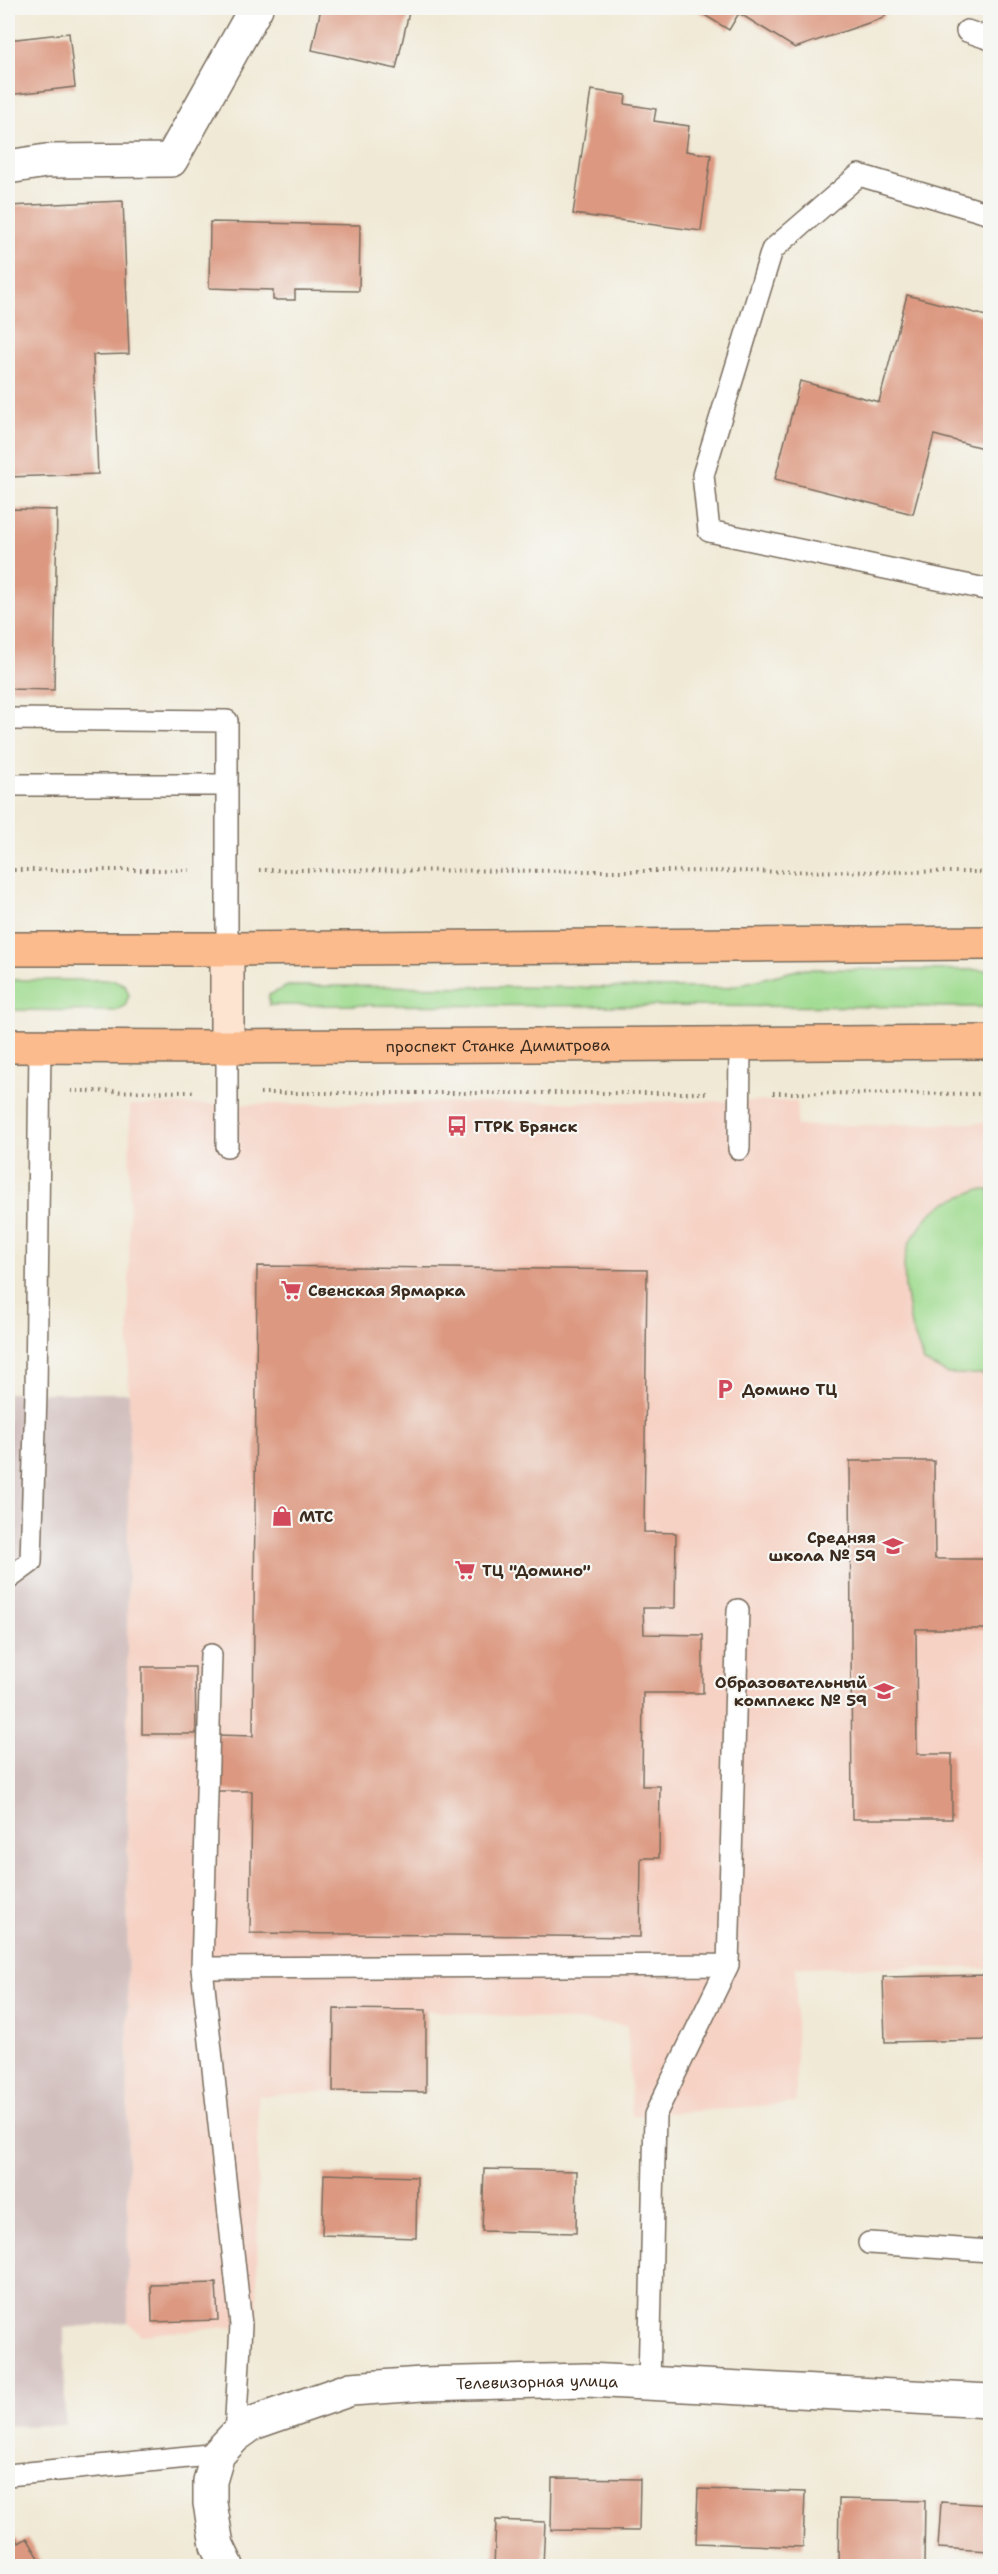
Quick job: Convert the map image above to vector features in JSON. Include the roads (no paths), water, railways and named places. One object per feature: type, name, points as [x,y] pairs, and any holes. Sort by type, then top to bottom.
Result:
[{"type":"main road","points":[[8,949],[226,950],[990,943]]},
{"type":"main road","points":[[226,950],[227,1047]]},
{"type":"main road","name":"проспект Станке Димитрова","points":[[8,1046],[740,1045],[807,1042],[990,1042]]},
{"type":"street","points":[[8,167],[46,161],[171,160],[256,8]]},
{"type":"street","name":"Телевизорная улица","points":[[226,2445],[253,2423],[351,2389],[422,2384],[587,2380],[990,2401]]},
{"type":"street","points":[[226,2445],[210,2481],[210,2503],[218,2545],[227,2566]]},
{"type":"lane","points":[[967,31],[990,39]]},
{"type":"lane","points":[[990,214],[859,175],[772,250],[703,475],[709,531],[990,590]]},
{"type":"lane","points":[[8,719],[227,721],[226,950]]},
{"type":"lane","points":[[8,785],[227,785]]},
{"type":"lane","points":[[739,1149],[740,1045]]},
{"type":"lane","points":[[8,1579],[31,1562],[36,1393],[40,1046]]},
{"type":"lane","points":[[227,1047],[227,1146]]},
{"type":"lane","points":[[648,2383],[655,2115],[728,1965],[738,1610]]},
{"type":"lane","points":[[8,2475],[226,2445],[241,2325],[202,1968],[211,1655]]},
{"type":"lane","points":[[202,1968],[728,1965]]},
{"type":"lane","points":[[869,2243],[990,2251]]},
{"type":"place","name":"ГТРК Брянск","points":[[457,1126]]},
{"type":"place","name":"Свенская Ярмарка","points":[[291,1290]]},
{"type":"place","name":"Домино ТЦ","points":[[725,1389]]},
{"type":"place","name":"МТС","points":[[282,1516]]},
{"type":"place","name":"Средняя школа № 59","points":[[893,1546]]},
{"type":"place","name":"ТЦ \"Домино\"","points":[[465,1570]]},
{"type":"place","name":"Образовательный комплекс № 59","points":[[884,1691]]}]
